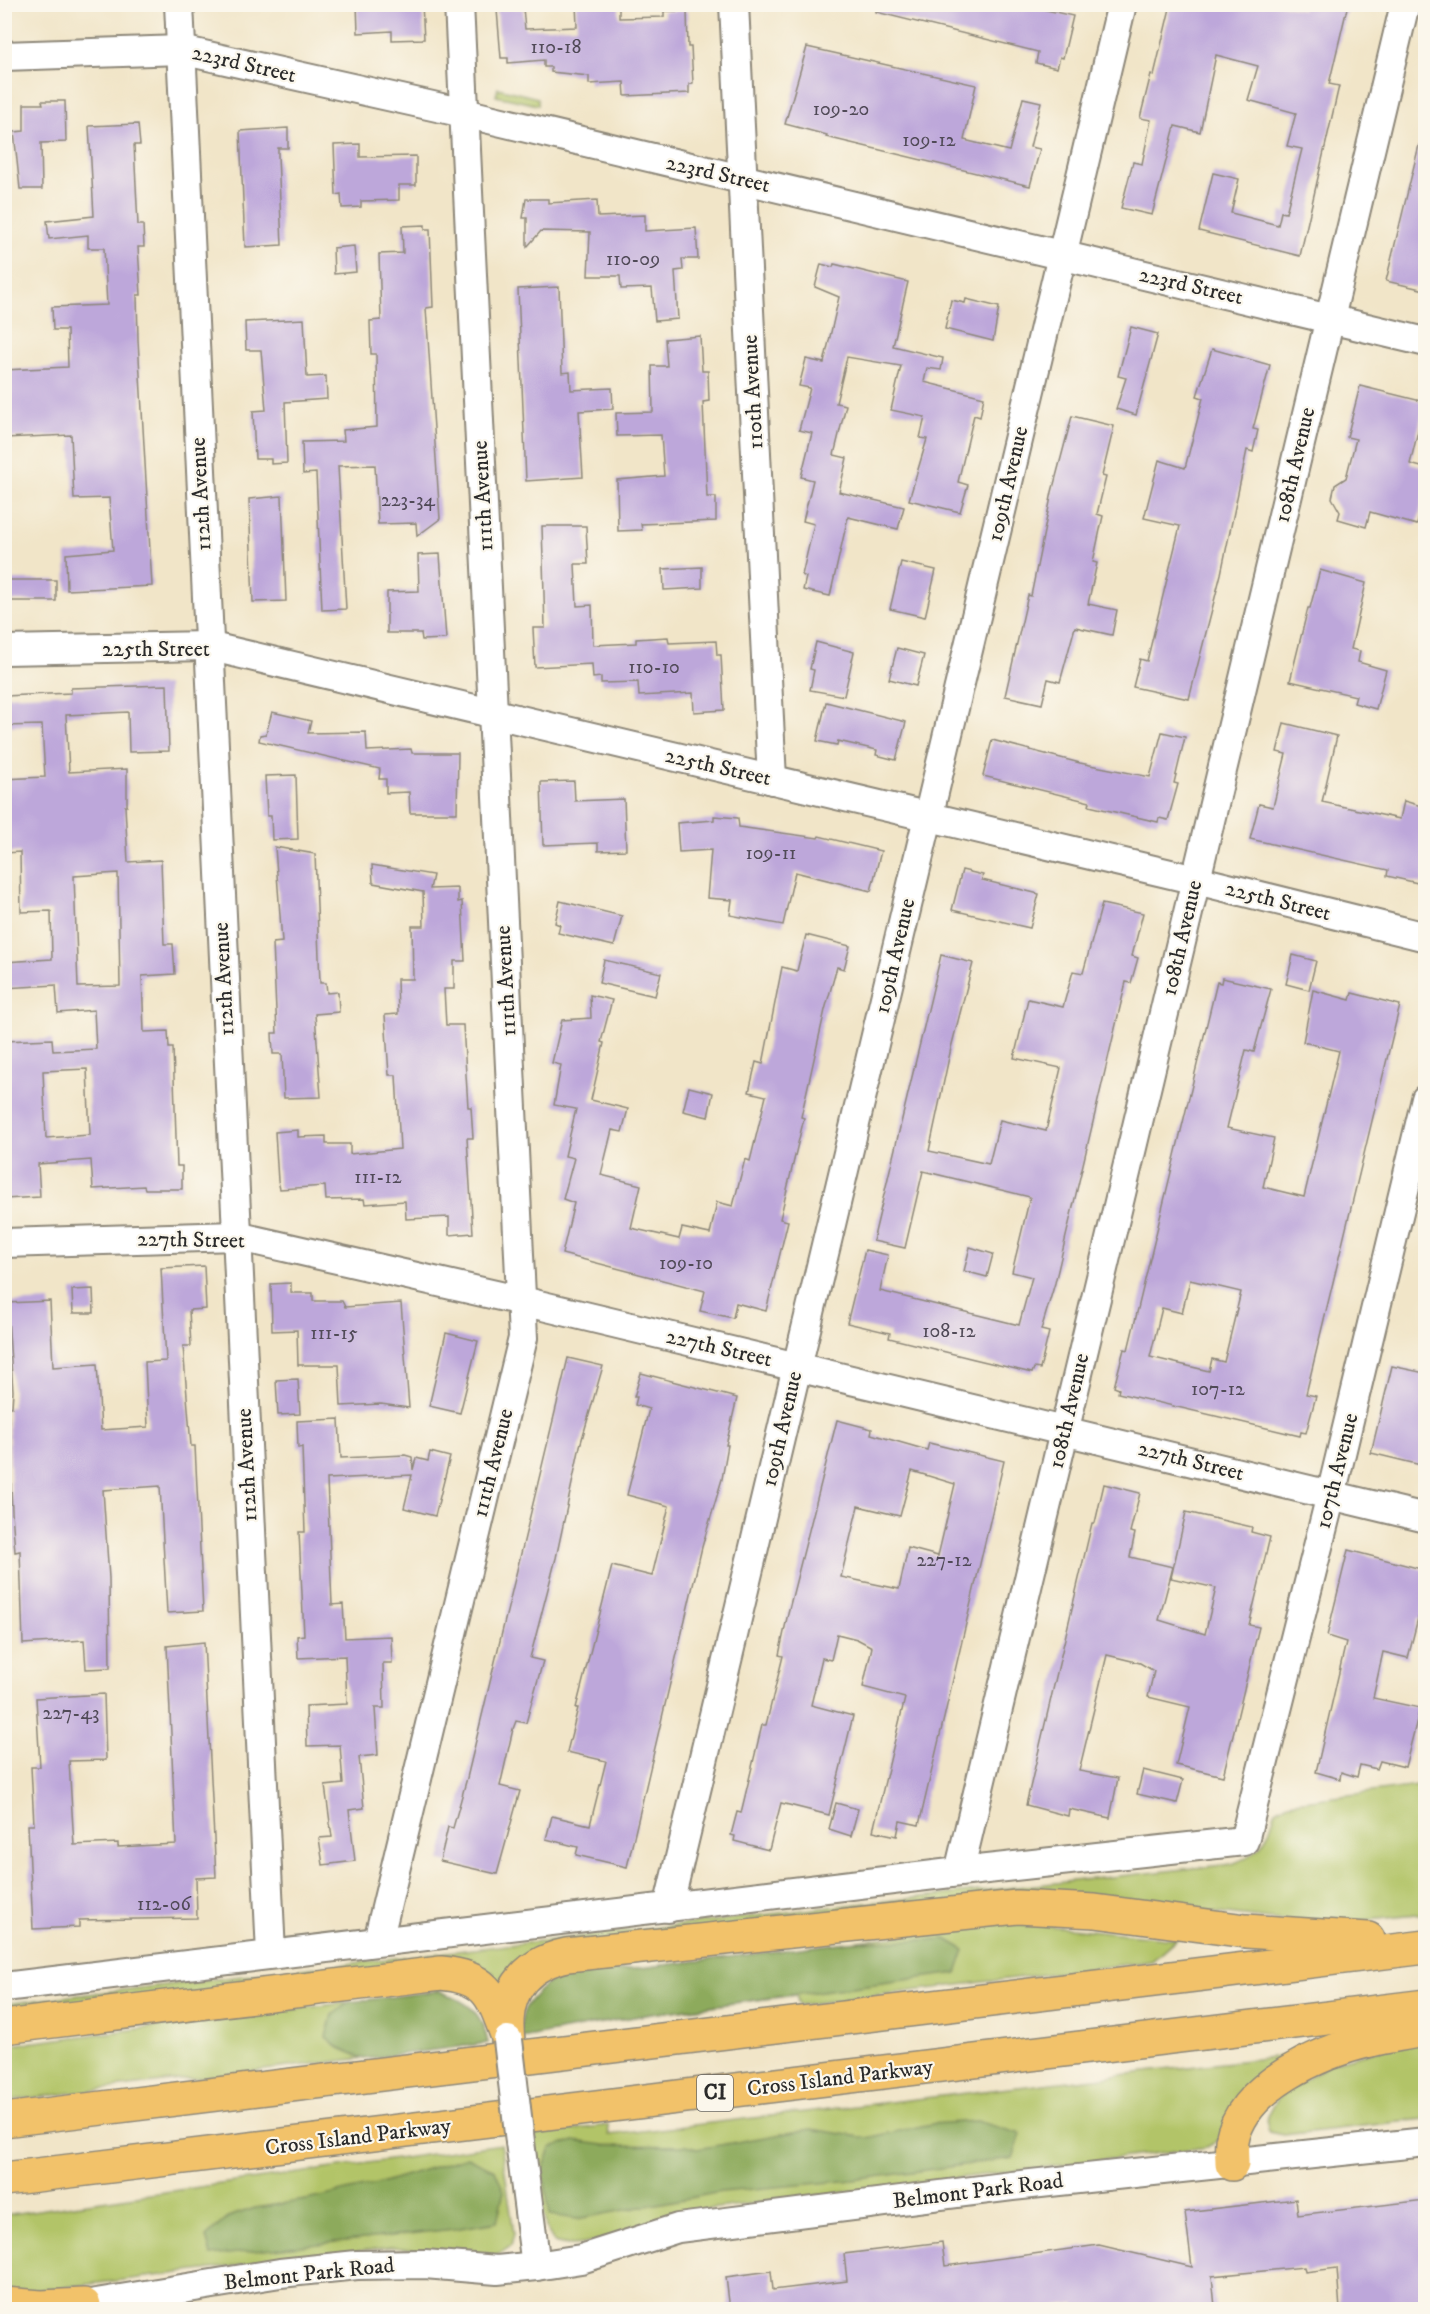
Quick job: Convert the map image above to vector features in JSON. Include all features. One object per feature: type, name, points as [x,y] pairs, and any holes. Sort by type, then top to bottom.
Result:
[{"type":"highway","points":[[508,2040],[506,2025],[514,1992],[531,1970],[554,1958],[979,1909],[1051,1907],[1236,1931],[1425,1942]]},
{"type":"highway","points":[[4,2120],[1425,1947]]},
{"type":"highway","points":[[4,2027],[441,1973],[466,1976],[486,1989],[498,2007],[508,2040]]},
{"type":"highway","name":"Cross Island Parkway","points":[[4,2179],[1425,2006]]},
{"type":"highway","points":[[1232,2164],[1232,2140],[1241,2120],[1272,2084],[1304,2064],[1344,2048],[1425,2029]]},
{"type":"highway","points":[[4,2304],[41,2307],[84,2305]]},
{"type":"street","name":"112th Avenue","points":[[179,4],[271,1954]]},
{"type":"street","name":"111th Avenue","points":[[378,1941],[523,1338],[459,4]]},
{"type":"street","name":"110th Avenue","points":[[734,4],[772,780]]},
{"type":"street","name":"109th Avenue","points":[[668,1908],[1122,4]]},
{"type":"street","name":"108th Avenue","points":[[959,1872],[1405,4]]},
{"type":"street","name":"223rd Street","points":[[4,56],[181,50],[464,113],[1425,342]]},
{"type":"street","name":"225th Street","points":[[4,650],[208,646],[929,816],[1425,937]]},
{"type":"street","name":"107th Avenue","points":[[959,1872],[1244,1841],[1331,1495],[1425,1099]]},
{"type":"street","name":"227th Street","points":[[4,1243],[236,1236],[522,1301],[1425,1518]]},
{"type":"street","points":[[4,1987],[959,1872]]},
{"type":"street","points":[[508,2040],[536,2266]]},
{"type":"street","name":"Belmont Park Road","points":[[84,2305],[280,2273],[357,2265],[425,2264],[497,2270],[536,2266],[581,2259],[678,2228],[1012,2186],[1425,2142]]},
{"type":"green space","points":[[498,88],[538,98],[538,105],[496,96]]},
{"type":"green space","points":[[1425,1785],[1425,1914],[1322,1925],[1081,1897],[565,1945],[501,1985],[5,2014],[4,2004],[840,1906],[1232,1864],[1243,1860],[1257,1850],[1266,1838],[1276,1810],[1288,1803]]},
{"type":"green space","points":[[1011,1922],[1177,1939],[1152,1961],[799,2005],[796,1995],[650,2014],[522,2038],[553,1979]]},
{"type":"green space","points":[[946,1939],[965,1950],[957,1973],[650,2014],[522,2038],[524,2011],[533,1997],[553,1979],[849,1942]]},
{"type":"green space","points":[[439,1991],[472,2009],[482,2023],[488,2043],[5,2101],[4,2046]]},
{"type":"green space","points":[[439,1991],[472,2009],[482,2023],[488,2043],[364,2059],[338,2047],[326,2037],[332,2015],[349,2002]]},
{"type":"green space","points":[[1425,2038],[1425,2119],[1283,2135],[1269,2132],[1266,2120],[1278,2098],[1330,2063]]},
{"type":"green space","points":[[1291,2055],[1223,2138],[1207,2147],[689,2212],[664,2217],[595,2242],[581,2244],[567,2245],[554,2242],[546,2228],[534,2135],[608,2125],[609,2135]]},
{"type":"green space","points":[[977,2121],[1021,2134],[1013,2158],[854,2180],[721,2192],[577,2219],[550,2215],[543,2170],[551,2148],[574,2141],[603,2145],[686,2146],[697,2149],[811,2129],[867,2138],[931,2124]]},
{"type":"green space","points":[[501,2144],[514,2234],[511,2246],[497,2255],[483,2257],[391,2247],[17,2293],[5,2291],[4,2215]]},
{"type":"green space","points":[[467,2157],[495,2170],[504,2191],[497,2222],[454,2229],[211,2256],[206,2237],[228,2217],[255,2208],[312,2199],[377,2184]]},
{"type":"building","points":[[357,4],[422,4],[424,39],[392,40],[392,31],[358,33]]},
{"type":"building","points":[[576,4],[619,4],[619,18],[664,17],[664,11],[687,11],[688,47],[691,47],[693,83],[689,84],[689,93],[625,96],[624,82],[589,84],[589,76],[551,72],[551,67],[544,67],[544,60],[508,63],[508,58],[501,58],[497,10],[523,8],[525,29],[577,27]]},
{"type":"building","points":[[876,4],[1038,4],[1037,8],[1073,16],[1063,58],[1060,57],[1057,68],[1036,63],[1038,52],[876,12]]},
{"type":"building","points":[[1171,4],[1279,4],[1303,10],[1304,4],[1348,4],[1329,84],[1339,86],[1300,256],[1199,231],[1213,173],[1239,179],[1231,213],[1278,225],[1281,212],[1286,213],[1302,149],[1287,146],[1296,113],[1248,100],[1258,66],[1216,55],[1200,132],[1175,126],[1152,215],[1121,208],[1133,162],[1142,164],[1151,120],[1140,118],[1151,74],[1154,75]]},
{"type":"building","points":[[807,47],[976,85],[964,140],[1009,151],[1023,98],[1041,102],[1030,147],[1040,149],[1030,186],[826,137],[827,135],[785,124]]},
{"type":"building","points":[[42,101],[65,101],[66,142],[41,143],[42,189],[20,189],[14,132],[24,131],[24,104],[43,104]]},
{"type":"building","points":[[138,124],[140,145],[134,145],[138,225],[143,225],[144,247],[138,247],[141,295],[137,295],[138,340],[152,586],[67,590],[66,554],[113,550],[109,498],[74,499],[71,435],[4,438],[4,370],[68,367],[67,330],[53,330],[52,307],[107,305],[104,248],[88,248],[88,235],[49,239],[47,221],[94,216],[89,126]]},
{"type":"building","points":[[288,128],[288,148],[278,148],[282,245],[245,247],[240,131]]},
{"type":"building","points":[[360,144],[360,157],[416,156],[416,185],[399,185],[399,200],[361,201],[361,207],[342,208],[341,194],[336,195],[334,145]]},
{"type":"building","points":[[1419,145],[1425,146],[1425,290],[1386,281]]},
{"type":"building","points":[[526,199],[548,199],[548,203],[597,200],[598,217],[645,215],[645,231],[696,228],[698,259],[682,259],[683,270],[675,271],[678,319],[655,321],[652,288],[621,289],[620,276],[588,276],[590,232],[541,231],[527,247],[527,218],[523,218]]},
{"type":"building","points":[[425,225],[425,229],[430,229],[433,307],[426,308],[440,519],[417,536],[416,523],[378,524],[375,465],[338,466],[346,609],[322,610],[316,473],[303,474],[302,442],[344,441],[343,430],[377,427],[376,354],[371,354],[370,321],[381,320],[379,254],[403,253],[402,226]]},
{"type":"building","points":[[354,246],[356,272],[334,274],[333,248]]},
{"type":"building","points":[[821,264],[833,267],[834,264],[908,282],[893,346],[943,358],[941,370],[927,368],[924,382],[984,397],[980,417],[974,415],[958,482],[968,485],[960,512],[909,500],[927,439],[920,438],[925,417],[891,410],[901,366],[847,357],[836,403],[846,405],[834,455],[847,458],[839,492],[904,507],[898,529],[848,517],[830,596],[803,590],[806,577],[802,575],[814,524],[803,521],[813,480],[801,477],[812,433],[799,430],[810,388],[799,386],[806,359],[824,363],[839,297],[815,287]]},
{"type":"building","points":[[559,287],[562,373],[570,372],[571,390],[612,388],[613,409],[579,411],[583,477],[526,481],[518,289]]},
{"type":"building","points":[[966,299],[999,307],[993,341],[945,329],[951,300],[965,303]]},
{"type":"building","points":[[304,319],[307,377],[326,376],[327,399],[285,402],[287,463],[271,464],[271,459],[255,459],[253,411],[266,410],[261,350],[246,350],[245,322]]},
{"type":"building","points":[[1131,327],[1158,334],[1136,415],[1116,409],[1126,378],[1118,376]]},
{"type":"building","points":[[700,336],[702,371],[708,371],[709,401],[703,402],[707,497],[716,497],[716,521],[641,524],[642,530],[618,531],[617,480],[664,476],[661,435],[617,436],[616,413],[653,412],[652,366],[667,366],[665,339]]},
{"type":"building","points":[[1212,349],[1270,365],[1253,429],[1258,430],[1253,452],[1247,450],[1221,574],[1189,699],[1133,687],[1140,659],[1147,661],[1180,526],[1144,518],[1159,460],[1185,468],[1203,398],[1197,396]]},
{"type":"building","points":[[1360,386],[1425,402],[1410,464],[1425,468],[1425,491],[1417,525],[1370,512],[1366,527],[1338,519],[1340,512],[1332,498],[1335,485],[1346,478],[1356,439],[1347,437]]},
{"type":"building","points":[[1072,416],[1114,426],[1102,476],[1106,477],[1097,514],[1103,516],[1093,562],[1097,563],[1088,604],[1117,610],[1112,635],[1075,627],[1060,682],[1048,679],[1042,704],[1005,696],[1028,595],[1031,596],[1052,492]]},
{"type":"building","points":[[282,496],[286,601],[253,602],[249,499]]},
{"type":"building","points":[[542,526],[586,526],[588,564],[575,564],[577,606],[592,605],[593,645],[636,643],[636,639],[668,637],[669,643],[716,641],[717,655],[721,655],[724,710],[694,712],[693,693],[639,696],[638,682],[601,683],[601,677],[593,678],[592,664],[535,667],[533,628],[545,628]]},
{"type":"building","points":[[440,554],[446,639],[422,640],[421,633],[387,633],[387,592],[419,591],[418,555]]},
{"type":"building","points":[[901,562],[936,570],[925,617],[890,609]]},
{"type":"building","points":[[702,567],[702,588],[664,590],[663,569]]},
{"type":"building","points":[[1320,570],[1366,583],[1351,649],[1360,651],[1358,662],[1386,670],[1376,709],[1354,703],[1356,696],[1290,681]]},
{"type":"building","points":[[4,580],[56,580],[56,601],[4,601]]},
{"type":"building","points":[[816,642],[854,652],[844,696],[810,690],[814,670],[810,669]]},
{"type":"building","points":[[897,648],[924,655],[916,686],[889,679]]},
{"type":"building","points":[[167,685],[169,751],[129,752],[128,712],[66,715],[69,772],[127,769],[127,806],[125,806],[128,862],[161,860],[164,944],[173,944],[175,974],[142,976],[144,1032],[168,1031],[169,1048],[173,1048],[177,1166],[182,1166],[182,1189],[145,1189],[144,1186],[93,1189],[91,1160],[38,1164],[40,1197],[4,1199],[4,1041],[52,1039],[53,1051],[96,1049],[94,1010],[58,1013],[56,985],[4,988],[4,962],[52,959],[51,911],[21,912],[20,852],[4,853],[4,779],[45,777],[42,725],[4,726],[4,696],[71,693],[71,688]],"holes":[[[118,873],[120,986],[78,987],[74,876]],[[87,1069],[90,1135],[46,1138],[43,1071]]]},
{"type":"building","points":[[826,702],[906,722],[896,760],[876,755],[877,750],[838,741],[837,745],[817,741]]},
{"type":"building","points":[[272,712],[311,721],[308,733],[366,732],[367,751],[411,749],[412,753],[458,753],[457,813],[410,813],[409,792],[386,793],[386,779],[379,779],[380,769],[259,741],[260,735],[266,734]]},
{"type":"building","points":[[1284,723],[1337,736],[1322,802],[1400,819],[1404,801],[1425,807],[1425,869],[1422,884],[1387,876],[1388,870],[1250,839],[1259,804],[1273,807],[1286,754],[1277,752]]},
{"type":"building","points":[[1162,732],[1185,737],[1174,783],[1178,784],[1168,820],[1159,818],[1158,822],[1089,806],[1090,802],[983,776],[992,740],[1080,763],[1150,777]]},
{"type":"building","points":[[296,775],[298,839],[272,840],[271,816],[267,816],[265,776]]},
{"type":"building","points":[[574,781],[575,801],[624,799],[626,850],[598,851],[598,843],[543,845],[541,782]]},
{"type":"building","points":[[714,816],[738,818],[739,827],[818,838],[819,836],[881,851],[871,891],[795,872],[783,925],[730,915],[732,900],[707,898],[711,850],[679,852],[677,823],[714,820]]},
{"type":"building","points":[[275,847],[315,854],[320,983],[326,983],[327,993],[338,992],[339,1012],[315,1014],[321,1097],[284,1098],[282,1054],[273,1054],[272,1033],[277,1033],[273,943],[282,942]]},
{"type":"building","points":[[372,865],[433,875],[430,889],[458,888],[458,902],[462,901],[465,961],[454,961],[454,989],[444,989],[446,1025],[463,1025],[468,1107],[471,1107],[473,1138],[467,1138],[473,1233],[449,1235],[449,1217],[406,1219],[405,1201],[365,1204],[364,1199],[326,1200],[325,1186],[280,1189],[275,1132],[298,1130],[298,1137],[326,1136],[326,1144],[350,1144],[350,1154],[400,1149],[396,1075],[389,1075],[385,1015],[398,1014],[397,979],[413,979],[412,926],[424,926],[423,892],[373,883]]},
{"type":"building","points":[[962,870],[983,875],[982,880],[1039,894],[1030,928],[952,910]]},
{"type":"building","points":[[560,901],[622,916],[614,946],[558,933],[560,925],[555,923]]},
{"type":"building","points":[[1102,904],[1143,913],[1132,956],[1138,958],[1131,983],[1126,982],[1055,1283],[1041,1330],[1049,1332],[1040,1369],[1034,1368],[1032,1373],[889,1338],[890,1333],[847,1323],[865,1250],[888,1255],[880,1291],[1019,1325],[1032,1277],[1012,1272],[1030,1197],[923,1171],[905,1248],[873,1241],[941,955],[973,963],[951,1048],[929,1151],[989,1164],[1000,1120],[1046,1131],[1061,1068],[1014,1058],[1028,999],[1063,1007],[1073,971],[1083,973]]},
{"type":"building","points":[[806,935],[850,946],[844,969],[837,967],[825,1010],[801,1117],[804,1118],[780,1219],[788,1221],[766,1311],[736,1303],[733,1318],[700,1311],[705,1291],[562,1254],[574,1203],[563,1199],[574,1158],[565,1156],[576,1109],[554,1105],[561,1065],[552,1063],[562,1020],[591,1018],[590,995],[612,1000],[601,1042],[604,1043],[591,1100],[628,1109],[622,1132],[612,1130],[601,1175],[641,1185],[631,1228],[679,1239],[682,1228],[710,1234],[717,1202],[733,1206],[745,1159],[750,1161],[766,1096],[749,1092],[756,1062],[763,1064],[782,967],[797,971]]},
{"type":"building","points":[[1293,955],[1316,961],[1309,990],[1286,984]]},
{"type":"building","points":[[604,960],[661,973],[655,996],[599,983]]},
{"type":"building","points":[[1222,978],[1271,989],[1254,1052],[1246,1050],[1227,1128],[1274,1138],[1263,1187],[1304,1197],[1339,1051],[1303,1042],[1313,990],[1350,1000],[1352,993],[1400,1005],[1306,1394],[1316,1396],[1306,1433],[1301,1432],[1300,1436],[1118,1393],[1119,1389],[1114,1387],[1124,1349],[1128,1350],[1217,982],[1221,983]],"holes":[[[1190,1280],[1241,1292],[1224,1362],[1212,1359],[1209,1371],[1150,1357],[1162,1308],[1182,1313]]]},
{"type":"building","points":[[689,1087],[713,1093],[708,1117],[683,1111]]},
{"type":"building","points":[[970,1247],[993,1254],[987,1277],[964,1271]]},
{"type":"building","points":[[204,1266],[206,1309],[189,1310],[191,1346],[183,1346],[191,1446],[195,1446],[203,1611],[167,1613],[160,1486],[103,1490],[109,1578],[110,1668],[86,1669],[84,1640],[23,1644],[20,1551],[15,1552],[12,1512],[8,1407],[12,1407],[13,1391],[7,1303],[50,1301],[53,1367],[97,1364],[101,1430],[148,1427],[145,1362],[166,1361],[161,1268]]},
{"type":"building","points":[[291,1283],[291,1293],[313,1293],[313,1301],[342,1301],[345,1307],[401,1303],[409,1408],[381,1404],[341,1406],[339,1365],[298,1365],[297,1330],[272,1331],[271,1284]]},
{"type":"building","points":[[93,1289],[94,1313],[73,1313],[72,1290]]},
{"type":"building","points":[[446,1333],[478,1341],[460,1413],[429,1406]]},
{"type":"building","points":[[568,1358],[603,1366],[580,1446],[556,1558],[530,1658],[543,1661],[526,1723],[516,1721],[513,1729],[500,1786],[520,1791],[497,1874],[440,1861],[448,1827],[453,1828],[467,1778]]},
{"type":"building","points":[[1392,1366],[1425,1373],[1425,1466],[1371,1453]]},
{"type":"building","points":[[641,1373],[737,1398],[726,1445],[728,1445],[722,1479],[702,1547],[627,1867],[576,1855],[578,1847],[546,1839],[552,1816],[590,1825],[606,1761],[567,1752],[578,1708],[576,1708],[612,1566],[652,1576],[669,1506],[627,1495],[649,1409],[635,1405],[637,1397],[634,1397]]},
{"type":"building","points":[[298,1379],[300,1414],[278,1415],[276,1380]]},
{"type":"building","points":[[339,1419],[341,1458],[405,1455],[412,1457],[413,1470],[416,1458],[428,1461],[430,1452],[450,1457],[435,1516],[404,1508],[412,1475],[327,1479],[332,1605],[343,1604],[345,1638],[391,1636],[392,1663],[383,1663],[384,1708],[375,1708],[378,1755],[359,1757],[364,1808],[349,1810],[355,1861],[323,1865],[319,1838],[332,1837],[325,1786],[343,1784],[340,1745],[307,1746],[306,1706],[347,1704],[345,1656],[298,1658],[297,1636],[304,1635],[299,1532],[305,1532],[302,1447],[298,1448],[297,1421]]},
{"type":"building","points":[[837,1420],[872,1429],[871,1434],[927,1450],[929,1443],[1004,1461],[919,1825],[900,1821],[897,1836],[873,1831],[905,1698],[863,1687],[872,1647],[857,1639],[837,1634],[831,1660],[822,1658],[811,1705],[853,1716],[829,1815],[781,1803],[769,1850],[734,1841],[735,1836],[731,1835],[737,1812],[741,1813],[762,1725],[766,1725],[783,1656],[779,1655]],"holes":[[[912,1471],[955,1484],[938,1556],[908,1548],[899,1589],[841,1577],[858,1506],[900,1516]]]},
{"type":"building","points":[[1104,1484],[1140,1493],[1130,1532],[1135,1533],[1130,1557],[1173,1567],[1159,1620],[1205,1634],[1216,1588],[1171,1578],[1186,1512],[1252,1527],[1251,1532],[1270,1537],[1249,1625],[1259,1627],[1223,1776],[1176,1765],[1190,1707],[1148,1697],[1154,1671],[1140,1663],[1107,1655],[1079,1771],[1118,1778],[1110,1818],[1069,1809],[1068,1816],[1026,1805],[1092,1523],[1095,1523]]},
{"type":"building","points":[[1348,1550],[1425,1570],[1425,1607],[1422,1619],[1418,1618],[1408,1658],[1383,1652],[1373,1698],[1420,1708],[1405,1767],[1380,1761],[1377,1769],[1360,1765],[1357,1777],[1341,1772],[1340,1779],[1316,1772],[1346,1642],[1327,1636]]},
{"type":"building","points":[[204,1642],[216,1877],[196,1878],[197,1918],[79,1920],[79,1927],[33,1929],[28,1825],[34,1825],[31,1767],[40,1767],[36,1698],[104,1694],[106,1760],[69,1761],[74,1845],[118,1843],[118,1847],[176,1844],[167,1646]]},
{"type":"building","points":[[1143,1770],[1183,1780],[1177,1803],[1137,1794]]},
{"type":"building","points":[[836,1803],[858,1809],[851,1836],[829,1829]]},
{"type":"building","points":[[1296,2199],[1298,2215],[1425,2200],[1425,2310],[1340,2310],[1337,2268],[1305,2272],[1304,2267],[1212,2276],[1215,2307],[1207,2310],[1075,2310],[1075,2304],[1028,2310],[730,2310],[726,2277],[771,2271],[773,2290],[847,2281],[844,2254],[942,2242],[945,2266],[1099,2245],[1192,2267],[1185,2212]]}]
